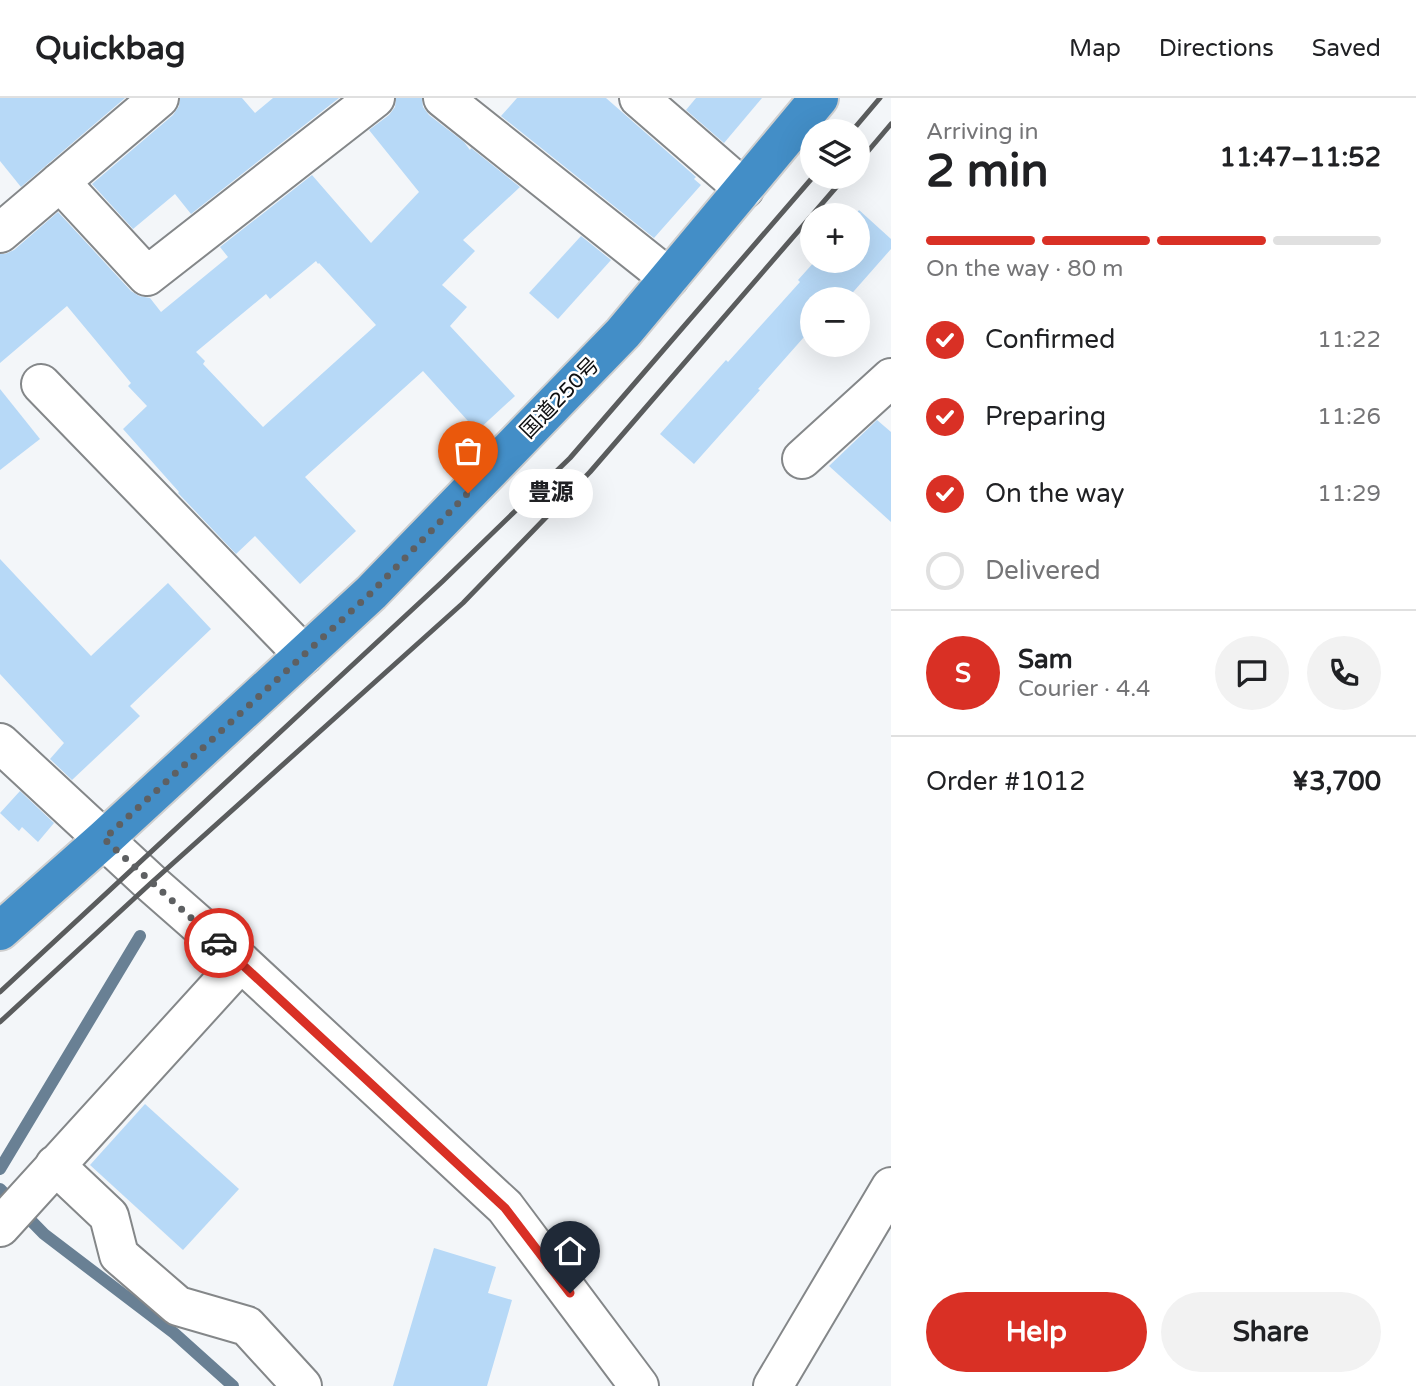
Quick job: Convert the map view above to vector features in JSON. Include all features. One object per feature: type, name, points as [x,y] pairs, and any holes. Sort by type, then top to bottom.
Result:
[{"type":"highway","name":"国道250号","points":[[0,932],[371,593],[623,333],[819,98]]},
{"type":"street","points":[[0,233],[159,98]]},
{"type":"street","points":[[60,182],[148,276],[375,98]]},
{"type":"street","points":[[443,98],[669,278]]},
{"type":"street","points":[[639,98],[744,189]]},
{"type":"street","points":[[802,458],[891,378]]},
{"type":"street","points":[[41,384],[304,655]]},
{"type":"street","points":[[0,743],[241,962],[505,1208],[639,1386]]},
{"type":"street","points":[[0,1227],[241,962]]},
{"type":"street","points":[[48,1173],[109,1216],[119,1255],[178,1306],[247,1326],[302,1386]]},
{"type":"street","points":[[773,1386],[891,1187]]},
{"type":"building","points":[[0,98],[125,98],[21,187],[0,161]]},
{"type":"building","points":[[180,98],[242,98],[255,113],[273,98],[339,98],[191,214],[175,194],[133,229],[92,184],[173,115],[179,106]]},
{"type":"building","points":[[396,98],[422,98],[423,107],[429,115],[520,187],[463,240],[475,251],[442,285],[467,307],[450,326],[515,396],[477,431],[423,371],[305,477],[356,531],[300,584],[255,536],[236,554],[178,493],[123,429],[147,406],[128,386],[131,383],[67,306],[0,363],[0,254],[14,250],[58,212],[131,291],[150,298],[161,312],[228,257],[220,247],[312,175],[371,243],[419,192],[369,130],[395,107]],"holes":[[[316,261],[376,325],[263,427],[203,364],[205,361],[196,352],[266,294],[270,299]]]},
{"type":"building","points":[[517,98],[606,98],[696,177],[694,179],[701,185],[654,238],[501,116]]},
{"type":"building","points":[[696,98],[762,98],[724,143],[686,110]]},
{"type":"building","points":[[870,220],[891,239],[891,249],[870,273]]},
{"type":"building","points":[[581,236],[611,260],[558,319],[529,293]]},
{"type":"building","points":[[804,273],[870,273],[858,287],[800,287],[800,342],[694,464],[660,434],[800,282],[798,280]]},
{"type":"building","points":[[0,389],[40,439],[0,470]]},
{"type":"building","points":[[877,420],[891,432],[891,522],[829,466]]},
{"type":"building","points":[[0,559],[91,656],[168,583],[211,629],[130,706],[140,716],[72,780],[50,759],[64,743],[0,674]]},
{"type":"building","points":[[20,791],[54,823],[38,842],[22,827],[19,831],[0,813]]},
{"type":"building","points":[[145,1104],[239,1189],[183,1250],[90,1165]]},
{"type":"building","points":[[434,1248],[496,1267],[488,1293],[512,1300],[487,1386],[393,1386]]},
{"type":"waterway","points":[[0,1169],[140,936]]},
{"type":"waterway","points":[[0,1189],[44,1234],[174,1333],[233,1386]]},
{"type":"railway","points":[[862,119],[880,98]]},
{"type":"railway","points":[[870,149],[891,124]]},
{"type":"railway","points":[[0,992],[443,581],[570,458],[803,189]]},
{"type":"railway","points":[[0,1022],[463,603],[590,472],[835,189]]},
{"type":"way so far","points":[[219,943],[104,839],[371,593],[468,493]]},
{"type":"place","name":"豊源","points":[[468,493]]},
{"type":"route","points":[[219,943],[505,1208],[570,1293]]}]
